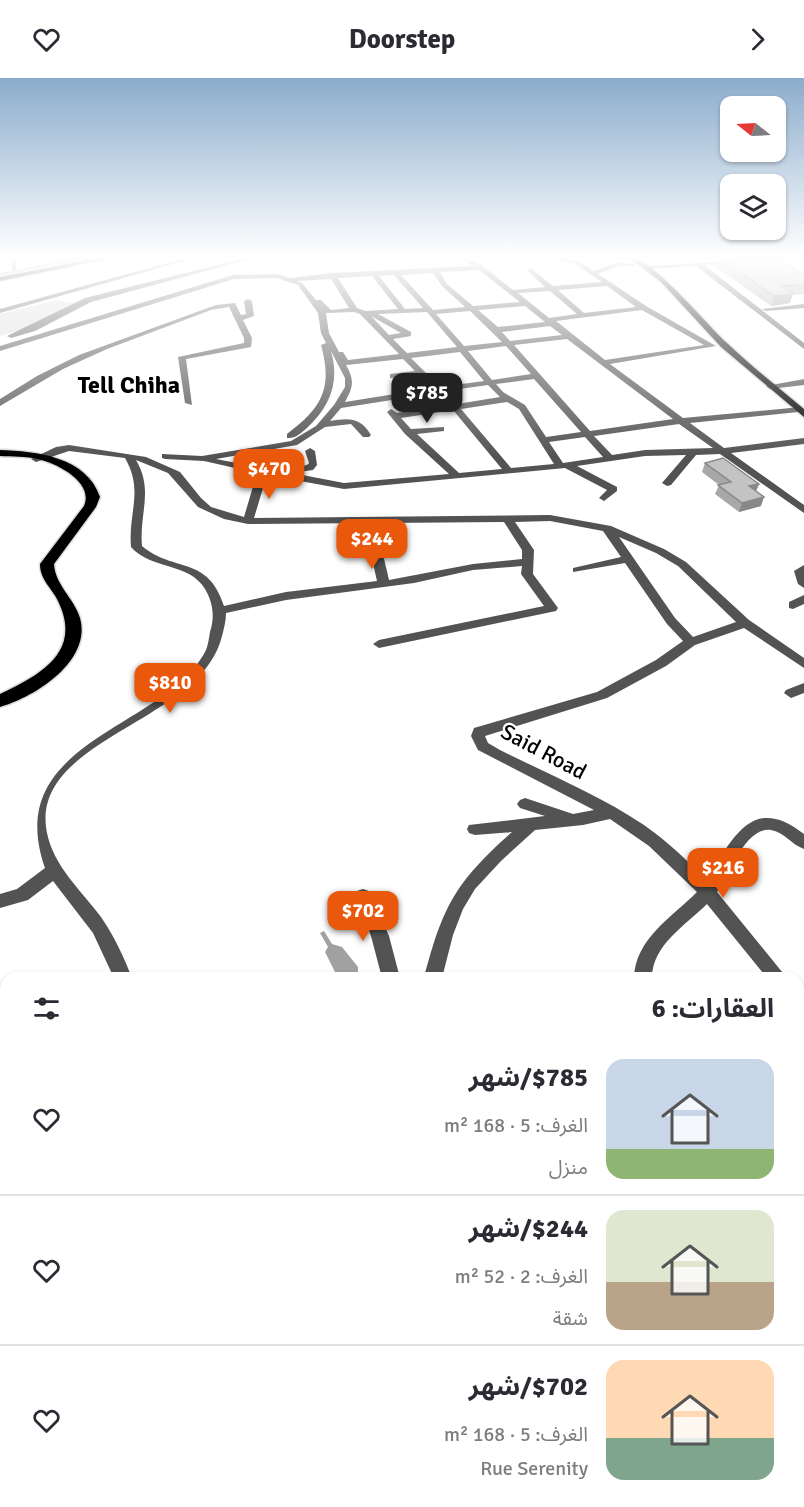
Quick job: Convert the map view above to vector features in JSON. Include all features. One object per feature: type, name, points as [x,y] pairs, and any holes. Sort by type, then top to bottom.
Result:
[{"type":"highway","points":[[0,701],[31,686],[63,660],[75,633],[71,615],[64,600],[47,573],[47,564],[90,507],[94,497],[90,484],[46,456],[5,453]]},
{"type":"main road","points":[[704,324],[724,345],[801,412]]},
{"type":"street","points":[[0,339],[42,324]]},
{"type":"street","points":[[55,333],[64,324]]},
{"type":"street","points":[[0,349],[85,324]]},
{"type":"street","points":[[0,403],[58,369],[166,324]]},
{"type":"street","points":[[189,404],[183,357],[248,345],[248,338],[242,324]]},
{"type":"street","points":[[46,456],[165,456],[258,446],[290,440],[307,424],[324,402],[332,382],[321,324]]},
{"type":"street","points":[[373,324],[455,406],[508,471]]},
{"type":"street","points":[[386,338],[408,334],[387,324]]},
{"type":"street","points":[[440,324],[490,383],[507,399],[522,407],[563,465],[613,489],[604,498]]},
{"type":"street","points":[[489,324],[609,458]]},
{"type":"street","points":[[496,330],[535,324]]},
{"type":"street","points":[[554,324],[681,421],[804,510]]},
{"type":"street","points":[[671,324],[712,346]]},
{"type":"street","points":[[774,324],[804,347]]},
{"type":"street","points":[[321,426],[345,396],[349,382],[346,368],[333,350],[322,327]]},
{"type":"street","points":[[346,363],[570,336]]},
{"type":"street","points":[[604,363],[724,345]]},
{"type":"street","points":[[333,350],[359,377],[349,382]]},
{"type":"street","points":[[393,376],[421,373]]},
{"type":"street","points":[[338,406],[536,376]]},
{"type":"street","points":[[770,386],[804,381]]},
{"type":"street","points":[[379,398],[408,432],[458,477]]},
{"type":"street","points":[[394,416],[507,399]]},
{"type":"street","points":[[545,440],[681,421],[801,412]]},
{"type":"street","points":[[202,459],[290,440],[321,426],[354,420],[360,423],[366,435]]},
{"type":"street","points":[[307,424],[321,426]]},
{"type":"street","points":[[408,432],[441,429]]},
{"type":"street","points":[[165,456],[202,459],[344,486],[458,477],[609,458],[694,450],[722,451],[804,441]]},
{"type":"street","points":[[667,483],[694,450]]},
{"type":"street","points":[[280,473],[310,468],[314,463],[310,451]]},
{"type":"street","points":[[125,457],[165,467],[177,474],[187,484],[196,500],[207,508],[232,518],[248,521],[550,518],[607,528],[660,550],[682,564],[745,623],[802,662]]},
{"type":"street","points":[[121,972],[116,957],[94,921],[53,871],[37,815],[41,795],[51,778],[75,754],[168,696],[195,672],[212,649],[218,634],[220,611],[202,579],[193,572],[152,558],[137,547],[135,536],[143,489],[140,475],[125,457]]},
{"type":"street","points":[[248,521],[263,470]]},
{"type":"street","points":[[791,501],[804,500]]},
{"type":"street","points":[[379,644],[552,608],[552,604],[526,574],[529,562],[528,550],[507,518]]},
{"type":"street","points":[[379,520],[376,550],[384,584]]},
{"type":"street","points":[[607,528],[626,559],[671,621],[690,642]]},
{"type":"street","points":[[577,570],[626,559]]},
{"type":"street","points":[[220,611],[286,596],[429,578],[473,567],[529,562]]},
{"type":"street","points":[[804,568],[800,571],[804,584]]},
{"type":"street","name":"Said Road","points":[[745,623],[690,642],[661,663],[602,695],[479,732],[483,746],[610,813],[654,841],[708,891],[773,972]]},
{"type":"street","points":[[791,693],[804,688]]},
{"type":"street","points":[[525,804],[571,819]]},
{"type":"street","points":[[475,829],[610,813]]},
{"type":"street","points":[[435,972],[444,935],[462,894],[501,851],[533,822]]},
{"type":"street","points":[[643,972],[644,964],[659,941],[708,891],[744,835],[759,825],[770,824],[788,829],[804,843]]},
{"type":"street","points":[[0,901],[22,895],[53,871]]},
{"type":"street","points":[[363,897],[380,936],[389,972]]},
{"type":"shaded area","points":[[0,324],[34,324],[21,330],[0,336]]},
{"type":"shaded area","points":[[324,931],[332,944],[342,947],[358,967],[358,972],[335,972],[325,952],[328,947],[320,933]]},
{"type":"building","points":[[723,458],[759,484],[749,486],[764,497],[742,503],[718,485],[731,482],[705,463]]},
{"type":"district","name":"Tell Chiha","points":[[129,385]]}]
